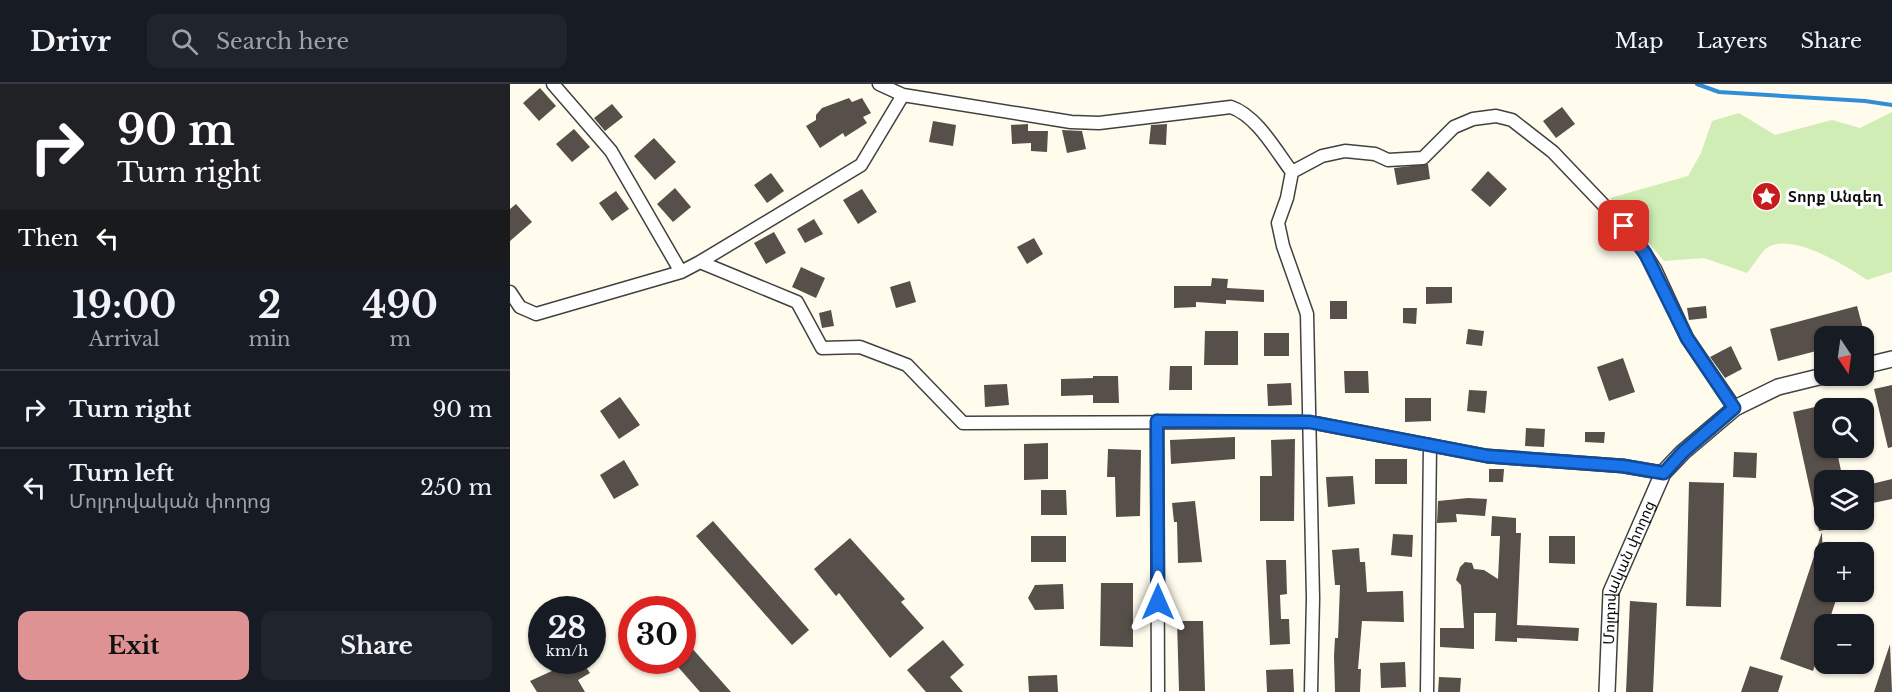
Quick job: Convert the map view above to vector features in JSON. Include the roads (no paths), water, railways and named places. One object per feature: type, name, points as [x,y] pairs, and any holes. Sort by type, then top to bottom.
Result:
[{"type":"street","points":[[553,84],[611,151],[681,272]]},
{"type":"street","points":[[879,84],[903,95],[1071,122],[1099,123],[1231,107],[1242,111],[1292,172],[1287,198],[1278,223],[1282,246],[1307,314],[1310,422],[1311,692]]},
{"type":"street","points":[[510,292],[520,307],[536,314],[681,272],[861,165],[903,95]]},
{"type":"street","points":[[1292,172],[1322,156],[1345,151],[1375,154],[1388,160],[1423,158],[1454,128],[1473,118],[1496,116],[1512,120],[1553,152],[1635,238],[1654,269],[1687,338],[1734,408]]},
{"type":"street","points":[[700,262],[797,302],[822,348],[860,347],[907,365],[963,423],[1310,422],[1487,456],[1623,466],[1664,473]]},
{"type":"street","points":[[1874,363],[1892,359]]},
{"type":"street","name":"Մոլդովական փողոց","points":[[1607,692],[1611,592],[1664,473],[1683,452],[1734,408],[1778,387],[1814,378]]},
{"type":"street","points":[[1157,421],[1158,692]]},
{"type":"street","points":[[1427,692],[1430,445]]},
{"type":"waterway","points":[[1697,84],[1719,92],[1865,101],[1892,105]]},
{"type":"place","name":"Տորք Անգեղ","points":[[1767,197]]}]
